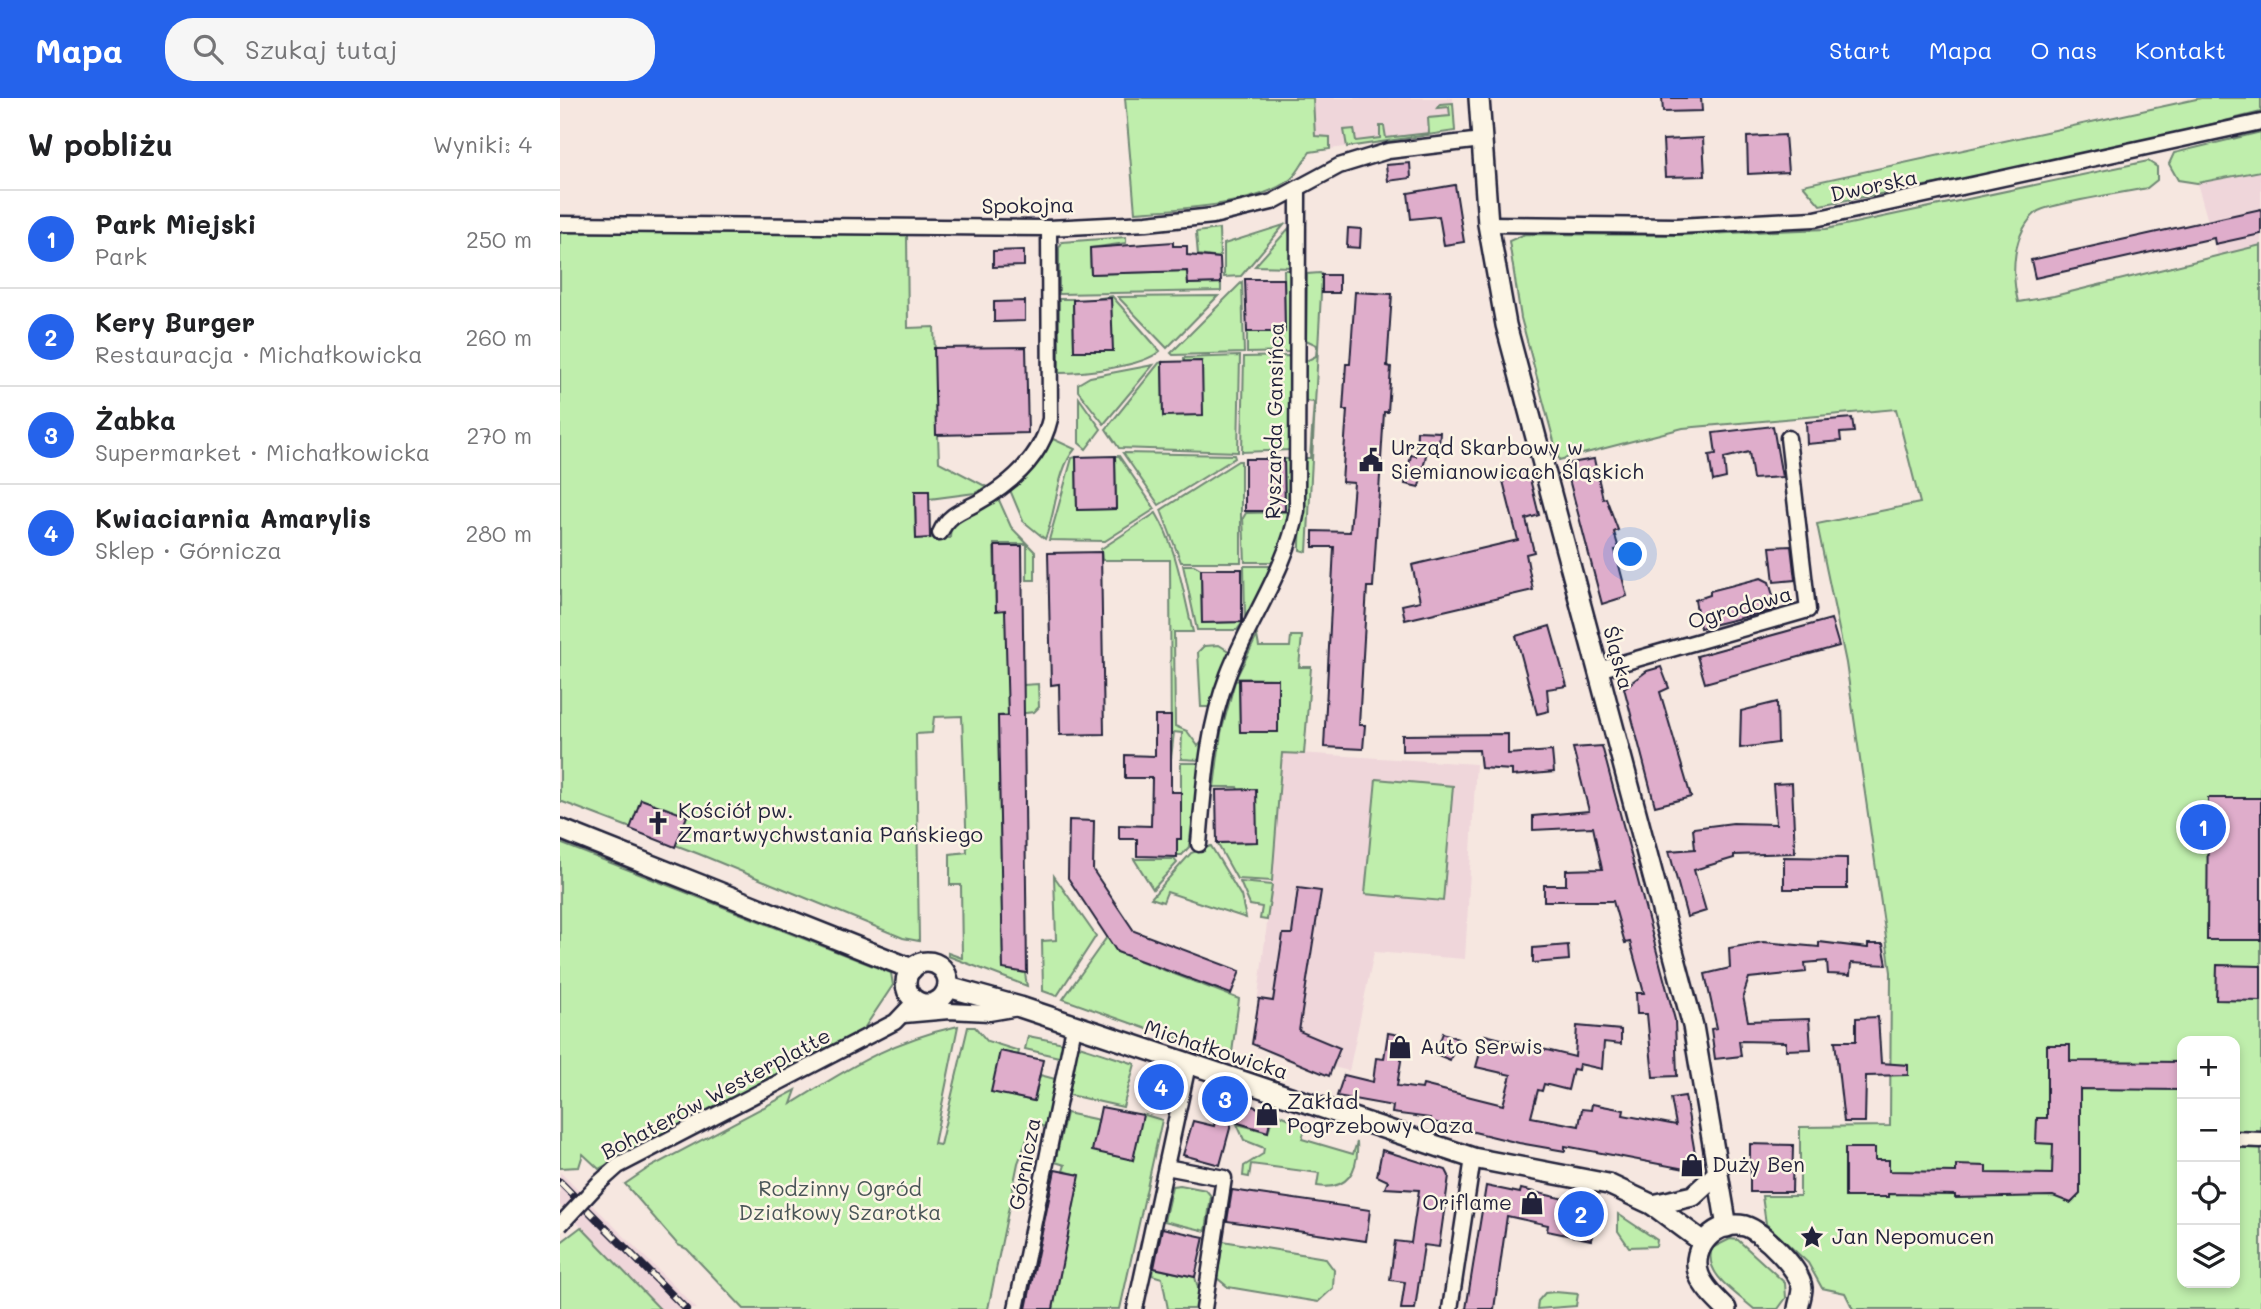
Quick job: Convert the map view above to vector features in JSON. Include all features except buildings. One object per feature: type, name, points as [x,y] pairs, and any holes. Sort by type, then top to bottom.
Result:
[{"type":"main road","name":"Śląska","points":[[1479,98],[1488,224],[1506,326],[1692,1026],[1727,1227]]},
{"type":"main road","points":[[560,829],[912,969]]},
{"type":"main road","points":[[925,962],[938,966],[947,977],[948,987],[936,1002],[910,1008],[907,989],[912,969],[925,962]]},
{"type":"main road","name":"Michałkowicka","points":[[948,987],[1020,1007],[1473,1158],[1608,1184],[1653,1205],[1703,1242]]},
{"type":"main road","points":[[1653,1205],[1692,1196],[1717,1174]]},
{"type":"main road","points":[[1726,1309],[1699,1275],[1696,1262],[1703,1242],[1727,1227],[1744,1226],[1757,1233],[1795,1270],[1802,1286],[1798,1309]]},
{"type":"street","name":"Dworska","points":[[1488,224],[1677,226],[1815,219],[2261,122]]},
{"type":"street","name":"Spokojna","points":[[560,224],[1049,228],[1213,216],[1272,202],[1298,191],[1339,166],[1388,150],[1482,141]]},
{"type":"street","name":"Ryszarda Gansińca","points":[[1199,844],[1206,761],[1216,712],[1243,640],[1290,542],[1297,511],[1298,191]]},
{"type":"street","points":[[940,533],[951,516],[980,501],[1013,478],[1037,454],[1046,438],[1050,419],[1049,228]]},
{"type":"street","name":"Ogrodowa","points":[[1598,670],[1808,610],[1787,438]]},
{"type":"street","name":"Bohaterów Westerplatte","points":[[560,1225],[618,1166],[910,1008],[989,1013],[1020,1007]]},
{"type":"street","name":"Górnicza","points":[[1016,1309],[1074,1027]]},
{"type":"street","points":[[1135,1309],[1188,1065]]},
{"type":"street","points":[[2240,1139],[2261,1140]]},
{"type":"street","points":[[1450,1309],[1473,1158]]},
{"type":"street","points":[[1166,1167],[1224,1178],[1204,1309]]},
{"type":"shaded area","points":[[1306,98],[1453,98],[1455,131],[1310,152]]},
{"type":"shaded area","points":[[2261,171],[2261,245],[2218,256],[2197,183]]},
{"type":"shaded area","points":[[1282,752],[1476,764],[1465,959],[1374,952],[1349,1071],[1333,1067],[1329,1076],[1252,1044],[1272,884]]},
{"type":"shaded area","points":[[560,1172],[697,1309],[660,1309],[560,1205]]},
{"type":"green space","points":[[1125,98],[1313,98],[1315,136],[1330,137],[1330,149],[1310,152],[1291,179],[1258,195],[1238,201],[1135,212]]},
{"type":"green space","points":[[2201,98],[2261,98],[2261,112],[2072,159],[1820,205],[1803,185]]},
{"type":"green space","points":[[1453,103],[1455,131],[1347,147],[1344,130],[1354,129],[1356,141],[1380,138],[1380,126],[1384,126],[1386,138],[1429,133],[1428,118],[1450,116],[1449,107],[1437,108],[1440,104]]},
{"type":"green space","points":[[2261,132],[2261,171],[2197,183],[2178,180],[2169,164],[2174,153]]},
{"type":"green space","points":[[2148,161],[2157,167],[2157,180],[2147,188],[2056,205],[2037,212],[2022,231],[2018,242],[2014,279],[2018,302],[2054,296],[2261,245],[2261,1309],[1853,1309],[1845,1293],[1822,1288],[1808,1263],[1766,1224],[1762,1196],[1800,1196],[1800,1127],[1890,1126],[1891,972],[1846,663],[1817,524],[1920,503],[1896,409],[1683,428],[1559,460],[1521,318],[1509,241],[1525,234],[1682,235],[1826,229]]},
{"type":"green space","points":[[1284,225],[1241,276],[1224,277],[1224,244]]},
{"type":"green space","points":[[1289,228],[1293,267],[1255,266]]},
{"type":"green space","points":[[1219,229],[1220,258],[1198,255],[1196,232]]},
{"type":"green space","points":[[560,232],[907,234],[908,328],[934,327],[939,462],[987,487],[975,493],[929,499],[929,491],[915,491],[916,538],[950,538],[951,524],[999,500],[1011,527],[1035,552],[1035,580],[1027,580],[1027,544],[994,544],[996,610],[1006,610],[1023,685],[1038,684],[1039,707],[1034,712],[998,716],[1003,969],[1025,973],[1027,986],[948,956],[948,953],[962,958],[961,885],[950,885],[950,854],[967,852],[962,716],[934,717],[932,733],[916,734],[919,941],[903,938],[699,854],[560,801]]},
{"type":"green space","points":[[1126,237],[1126,243],[1090,248],[1091,274],[1187,271],[1188,284],[1221,283],[1221,291],[1059,294],[1059,248],[1062,242]]},
{"type":"green space","points":[[1284,270],[1293,270],[1291,352],[1247,353],[1247,332],[1285,331]]},
{"type":"green space","points":[[1307,274],[1322,275],[1307,552],[1300,550],[1303,458],[1310,458],[1314,402],[1304,401],[1304,362],[1316,356],[1317,345],[1306,340]]},
{"type":"green space","points":[[1242,282],[1244,353],[1173,355],[1171,353]]},
{"type":"green space","points":[[1112,296],[1160,351],[1151,357],[1126,365],[1059,373],[1059,299],[1073,299],[1074,351],[1112,350],[1111,299],[1095,299]]},
{"type":"green space","points":[[1218,296],[1167,348],[1118,297]]},
{"type":"green space","points":[[1240,356],[1238,452],[1119,448],[1106,429],[1159,363],[1162,362],[1163,416],[1202,361],[1184,362],[1184,358]]},
{"type":"green space","points":[[1290,356],[1289,450],[1242,452],[1244,357]]},
{"type":"green space","points":[[1153,365],[1104,424],[1078,391],[1078,384],[1090,377]]},
{"type":"green space","points":[[1079,398],[1101,429],[1086,449],[1079,443]]},
{"type":"green space","points":[[1053,439],[1075,449],[1060,480],[1045,539],[1023,521],[1010,490],[1028,474]]},
{"type":"green space","points":[[1123,453],[1234,455],[1235,458],[1159,505]]},
{"type":"green space","points":[[1115,456],[1119,456],[1155,509],[1105,541],[1049,540],[1072,458],[1076,457],[1077,510],[1116,509]]},
{"type":"green space","points":[[1284,459],[1289,459],[1288,527],[1273,562],[1245,562],[1243,518],[1246,513],[1285,512]]},
{"type":"green space","points":[[1241,461],[1241,562],[1181,562],[1161,510]]},
{"type":"green space","points":[[1156,513],[1174,555],[1193,632],[1174,632],[1175,726],[1187,731],[1198,746],[1202,742],[1200,760],[1181,759],[1182,733],[1174,732],[1171,759],[1170,560],[1102,560],[1101,549]]},
{"type":"green space","points":[[1183,565],[1194,565],[1201,569],[1202,623],[1243,622],[1237,630],[1197,630]]},
{"type":"green space","points":[[1244,566],[1271,566],[1245,621],[1245,619]]},
{"type":"green space","points":[[1257,636],[1259,647],[1290,647],[1291,636],[1302,636],[1299,667],[1311,667],[1304,754],[1282,753],[1272,881],[1237,879],[1217,843],[1257,842],[1237,787],[1214,787],[1221,733],[1235,681],[1239,680],[1240,732],[1278,731],[1278,679],[1236,678]]},
{"type":"green space","points":[[1219,645],[1230,652],[1209,707],[1201,707],[1198,652],[1204,646]]},
{"type":"green space","points":[[1181,763],[1200,763],[1189,847],[1182,855],[1177,855],[1177,839],[1181,839]]},
{"type":"green space","points":[[1376,779],[1453,786],[1443,901],[1365,894]]},
{"type":"green space","points":[[560,843],[891,973],[893,985],[863,1030],[599,1169],[583,1154],[579,1167],[560,1168]]},
{"type":"green space","points":[[1211,846],[1241,896],[1246,918],[1167,892],[1163,902],[1151,898],[1191,853]]},
{"type":"green space","points":[[1134,859],[1174,859],[1177,863],[1153,889]]},
{"type":"green space","points":[[1054,876],[1096,936],[1057,996],[1043,991],[1042,941],[1056,940]]},
{"type":"green space","points":[[1240,882],[1272,885],[1267,920],[1260,919],[1262,907],[1250,905]]},
{"type":"green space","points":[[1107,937],[1117,952],[1239,999],[1232,1053],[1150,1030],[1063,999]]},
{"type":"green space","name":"Rodzinny Ogród Działkowy Szarotka","points":[[958,1026],[934,1144],[940,1145],[968,1027],[975,1027],[987,1041],[1019,1051],[1018,1055],[1000,1052],[992,1092],[1034,1101],[1040,1075],[1055,1079],[1046,1127],[1033,1124],[1018,1163],[988,1309],[744,1309],[687,1249],[678,1245],[625,1184],[647,1169],[796,1090],[791,1104],[852,1067],[890,1048]]},
{"type":"green space","points":[[1028,1036],[1064,1043],[1063,1058],[1025,1049]]},
{"type":"green space","points":[[1076,1045],[1135,1064],[1123,1107],[1065,1094]]},
{"type":"green space","points":[[1274,1112],[1306,1126],[1302,1139],[1353,1154],[1357,1142],[1356,1162],[1349,1177],[1336,1185],[1317,1186],[1319,1173],[1251,1164],[1249,1177],[1243,1176],[1244,1166],[1263,1154],[1264,1148],[1244,1140],[1237,1124],[1268,1132]]},
{"type":"green space","points":[[1066,1113],[1099,1120],[1133,1160],[1142,1114],[1162,1120],[1120,1309],[1053,1309],[1079,1175],[1063,1171],[1065,1165],[1055,1162]]},
{"type":"green space","points":[[1172,1186],[1206,1190],[1211,1196],[1206,1231],[1164,1221]]},
{"type":"green space","points":[[1618,1214],[1657,1240],[1656,1246],[1629,1247],[1618,1231]]},
{"type":"green space","points":[[581,1227],[660,1309],[560,1309],[560,1243]]},
{"type":"green space","points":[[1730,1239],[1738,1240],[1785,1283],[1786,1298],[1778,1309],[1754,1309],[1730,1290],[1717,1275],[1710,1257],[1712,1248]]},
{"type":"green space","points":[[1223,1241],[1325,1258],[1334,1270],[1333,1288],[1318,1302],[1228,1287],[1217,1278]]},
{"type":"green space","points":[[1153,1268],[1195,1277],[1200,1295],[1197,1309],[1168,1309],[1162,1278],[1152,1275]]},
{"type":"green space","points":[[1545,1293],[1578,1294],[1576,1306],[1537,1309],[1538,1301]]},
{"type":"railway","points":[[560,1182],[686,1309]]},
{"type":"place","name":"Urząd Skarbowy w Siemianowicach Śląskich","points":[[1371,460]]},
{"type":"place","name":"Kościół pw. Zmartwychwstania Pańskiego","points":[[658,823]]},
{"type":"place","name":"Park Miejski","points":[[2203,827]]},
{"type":"place","name":"Auto Serwis","points":[[1400,1047]]},
{"type":"place","name":"Kwiaciarnia Amarylis","points":[[1161,1087]]},
{"type":"place","name":"Żabka","points":[[1225,1099]]},
{"type":"place","name":"Zakład Pogrzebowy Oaza","points":[[1267,1114]]},
{"type":"place","name":"Duży Ben","points":[[1692,1165]]},
{"type":"place","name":"Oriflame","points":[[1532,1203]]},
{"type":"place","name":"Kery Burger","points":[[1581,1214]]},
{"type":"place","name":"Jan Nepomucen","points":[[1812,1237]]}]
